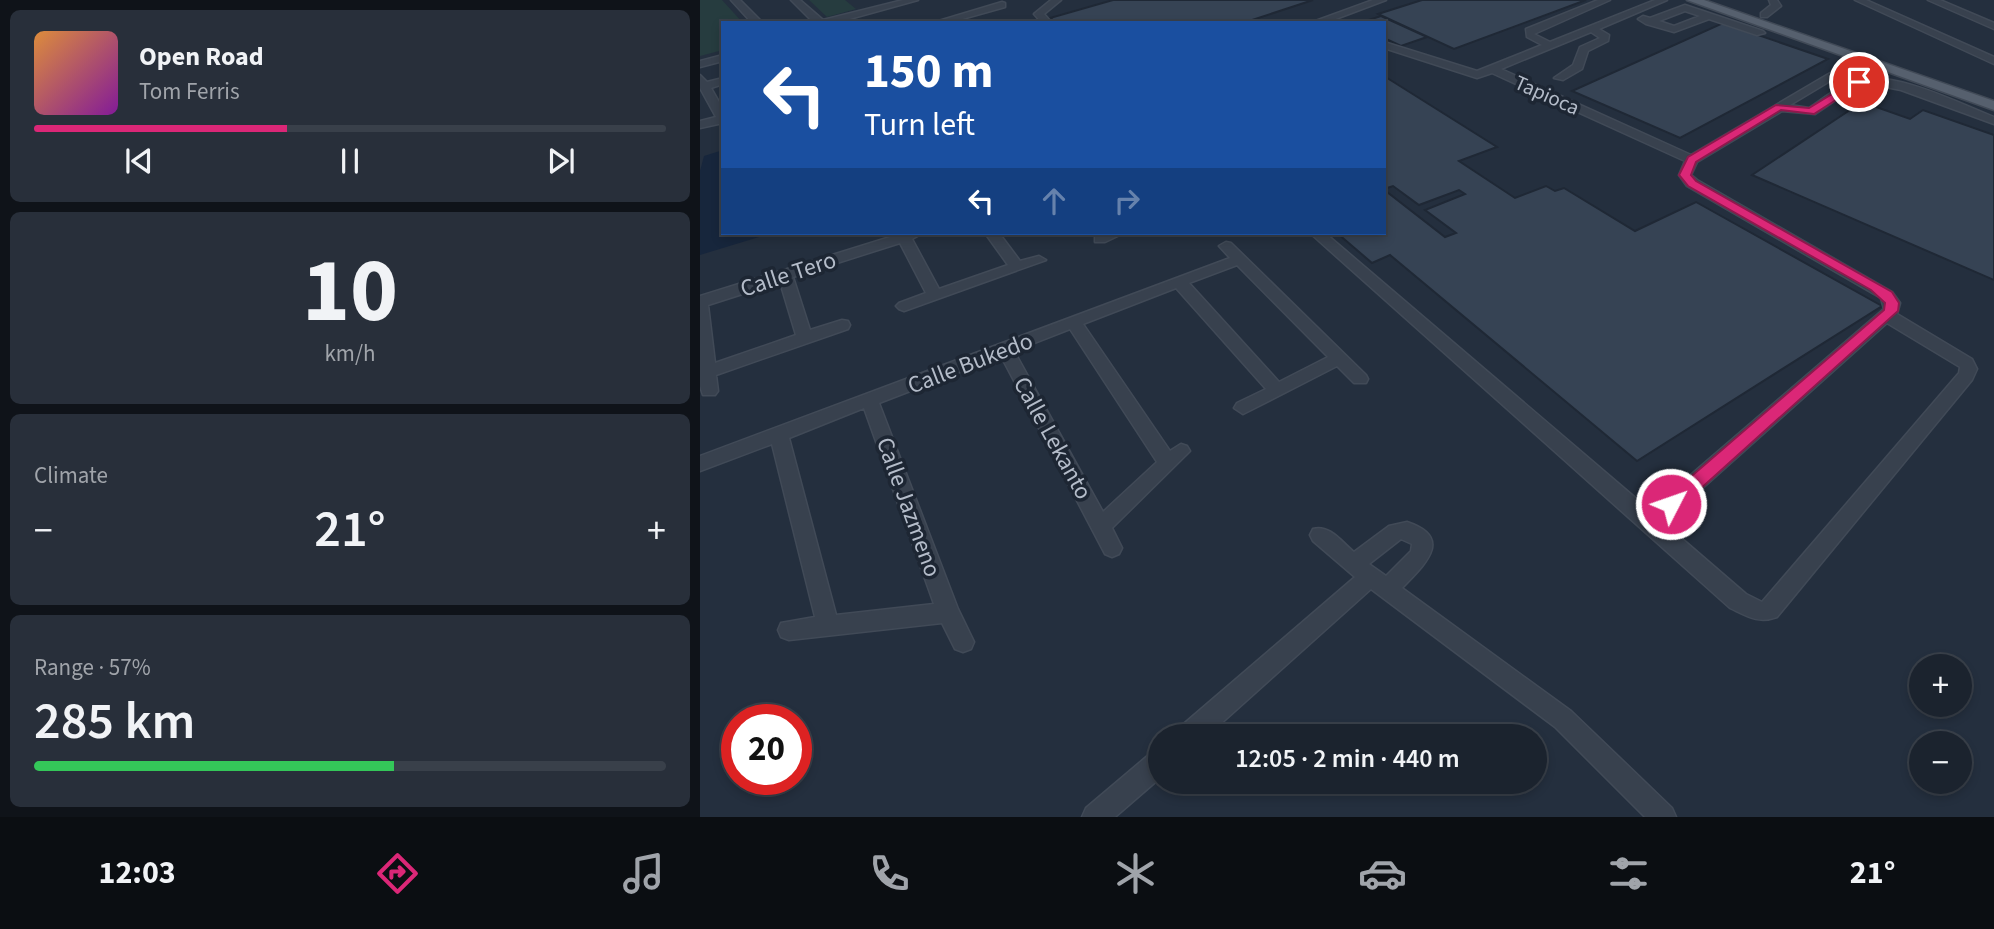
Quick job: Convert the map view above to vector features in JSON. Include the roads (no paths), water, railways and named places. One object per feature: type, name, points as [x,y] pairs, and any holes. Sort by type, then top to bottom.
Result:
[{"type":"main road","points":[[1693,0],[1994,106]]},
{"type":"main road","points":[[1720,0],[1994,95]]},
{"type":"main road","points":[[1861,58],[1884,60],[1968,86]]},
{"type":"street","points":[[735,0],[756,21]]},
{"type":"street","points":[[795,0],[816,21]]},
{"type":"street","points":[[856,0],[870,11]]},
{"type":"street","points":[[822,21],[914,0]]},
{"type":"street","points":[[1045,21],[1040,14],[1057,0]]},
{"type":"street","points":[[1321,21],[1382,0]]},
{"type":"street","points":[[1548,46],[1530,35],[1529,31],[1606,0]]},
{"type":"street","name":"Tapioca","points":[[1663,0],[1493,68],[1501,75],[1692,160]]},
{"type":"street","points":[[1764,15],[1776,6],[1773,0]]},
{"type":"street","points":[[1859,0],[1994,61]]},
{"type":"street","points":[[1932,0],[1994,26]]},
{"type":"street","points":[[944,21],[1002,5]]},
{"type":"street","points":[[1649,22],[1685,8],[1760,33]]},
{"type":"street","points":[[971,13],[981,21]]},
{"type":"street","points":[[1627,13],[1674,29],[1708,16]]},
{"type":"street","points":[[1559,78],[1578,67],[1584,49],[1605,39],[1606,37],[1591,28]]},
{"type":"street","points":[[1386,46],[1477,75],[1493,68]]},
{"type":"street","points":[[1644,517],[1671,504],[1891,311],[1892,303],[1887,295],[1692,183],[1685,175],[1692,160],[1861,58]]},
{"type":"street","points":[[700,64],[721,59]]},
{"type":"street","points":[[1780,107],[1811,112],[1859,82],[1868,80],[1892,85],[1994,121]]},
{"type":"street","points":[[721,81],[702,82],[721,115]]},
{"type":"street","points":[[700,125],[721,120]]},
{"type":"street","points":[[910,235],[935,296]]},
{"type":"street","name":"Calle Tero","points":[[700,301],[910,235]]},
{"type":"street","points":[[993,235],[1017,267]]},
{"type":"street","points":[[1100,239],[1111,235]]},
{"type":"street","points":[[1319,235],[1738,601],[1761,612],[1769,610],[1960,384],[1969,369],[1952,353],[1886,315]]},
{"type":"street","points":[[1226,246],[1360,379]]},
{"type":"street","name":"Calle Bukedo","points":[[700,464],[1239,259]]},
{"type":"street","points":[[904,306],[1039,260]]},
{"type":"street","points":[[785,275],[804,338]]},
{"type":"street","points":[[1178,282],[1276,389]]},
{"type":"street","points":[[700,301],[709,391]]},
{"type":"street","name":"Calle Lekanto","points":[[1073,322],[1175,457],[1101,526]]},
{"type":"street","points":[[707,372],[842,326]]},
{"type":"street","name":"Calle Lekanto","points":[[1004,349],[1112,548]]},
{"type":"street","points":[[1243,408],[1339,358]]},
{"type":"street","name":"Calle Jazmeno","points":[[870,401],[948,612],[963,642]]},
{"type":"street","points":[[779,435],[828,626]]},
{"type":"street","points":[[1320,535],[1370,577],[1563,719],[1663,817]]},
{"type":"street","points":[[1203,724],[1370,577]]},
{"type":"street","name":"Calle Jazmeno","points":[[789,631],[948,612]]},
{"type":"street","points":[[1095,817],[1148,772]]},
{"type":"water","points":[[721,151],[721,235],[765,235],[700,255],[700,171],[704,156]]}]
